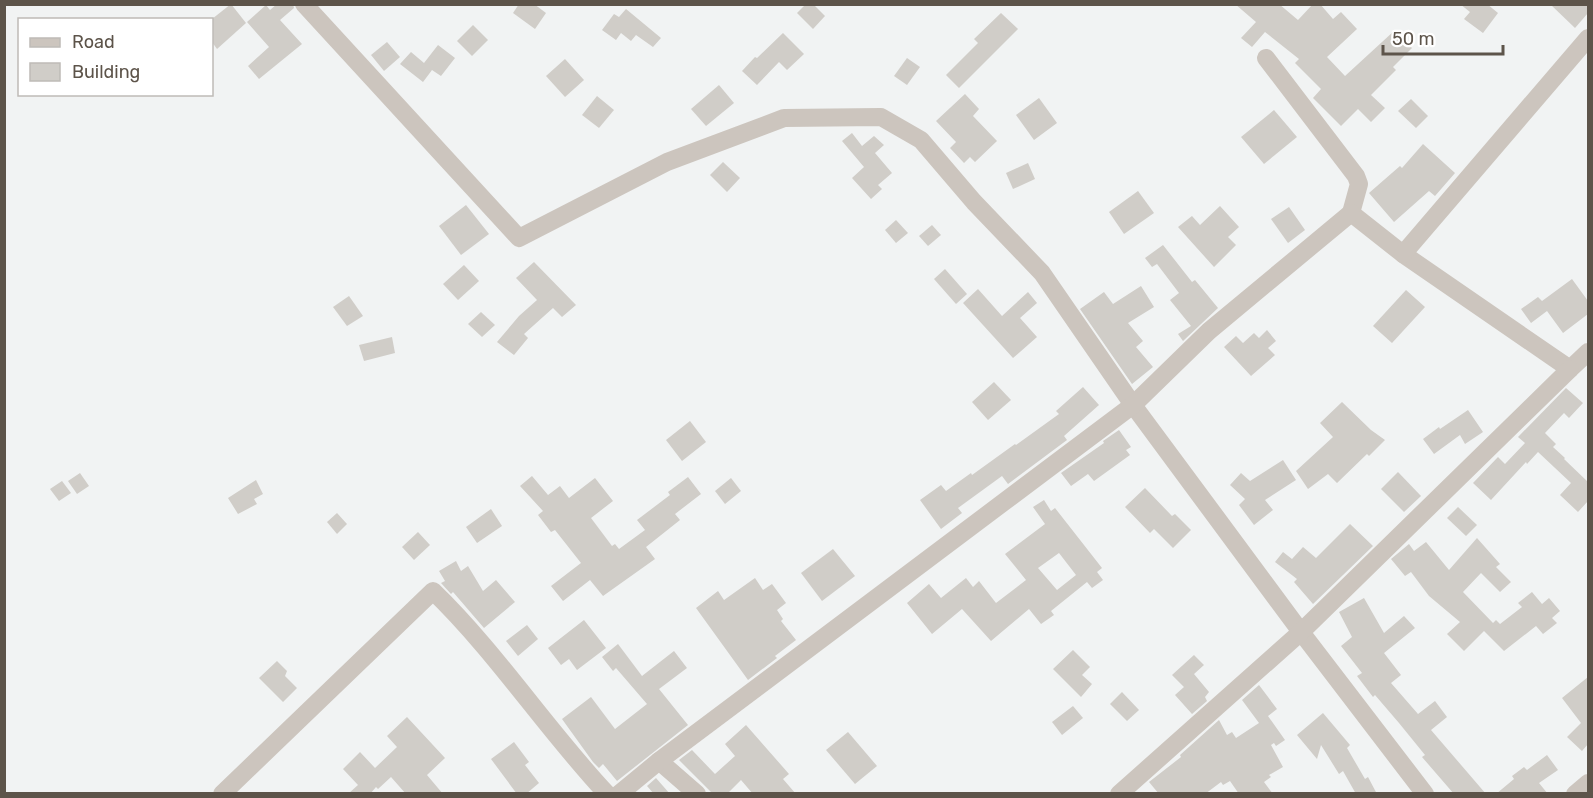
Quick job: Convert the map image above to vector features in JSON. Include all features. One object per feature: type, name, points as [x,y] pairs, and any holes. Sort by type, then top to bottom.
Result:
[{"type":"street","points":[[304,4],[519,238],[667,162],[784,118],[881,117],[921,140],[974,202],[1042,273],[1133,405],[1301,632],[1425,794]]},
{"type":"street","points":[[1403,254],[1588,38]]},
{"type":"street","points":[[619,794],[659,761],[1133,405],[1209,331],[1351,213],[1359,184],[1356,176],[1266,58]]},
{"type":"street","points":[[1351,213],[1403,254],[1570,369]]},
{"type":"street","points":[[1119,794],[1301,632],[1588,352]]},
{"type":"street","points":[[222,794],[433,591],[453,610],[573,757],[607,794]]},
{"type":"street","points":[[659,761],[697,794]]},
{"type":"street","points":[[1575,794],[1588,783]]},
{"type":"building","points":[[231,4],[246,23],[217,49],[213,43],[213,18]]},
{"type":"building","points":[[277,4],[293,4],[294,8],[280,20],[302,44],[259,79],[248,66],[269,47],[247,22],[266,5],[270,10]]},
{"type":"building","points":[[519,4],[534,4],[546,13],[535,29],[513,13]]},
{"type":"building","points":[[806,4],[813,4],[825,16],[813,29],[797,13]]},
{"type":"building","points":[[1235,4],[1279,4],[1298,20],[1313,4],[1320,4],[1333,19],[1341,12],[1357,29],[1327,57],[1345,76],[1394,31],[1412,48],[1393,67],[1396,70],[1371,95],[1385,108],[1371,122],[1358,109],[1341,126],[1313,98],[1321,89],[1295,63],[1299,59],[1265,32],[1252,47],[1241,38],[1256,22]]},
{"type":"building","points":[[1460,4],[1487,4],[1498,13],[1483,33],[1464,19],[1470,12]]},
{"type":"building","points":[[1550,4],[1588,4],[1588,13],[1575,28]]},
{"type":"building","points":[[626,9],[661,38],[653,47],[636,35],[631,41],[621,33],[616,40],[602,30],[614,14],[619,17]]},
{"type":"building","points":[[1001,13],[1018,29],[959,88],[946,75],[978,43],[974,39]]},
{"type":"building","points":[[473,25],[488,40],[472,56],[457,41]]},
{"type":"building","points":[[783,33],[804,54],[787,70],[779,62],[757,85],[742,71]]},
{"type":"building","points":[[387,42],[400,57],[384,71],[371,55]]},
{"type":"building","points":[[438,45],[455,58],[441,76],[432,70],[423,82],[400,64],[411,52],[424,63]]},
{"type":"building","points":[[907,58],[920,67],[907,85],[894,76]]},
{"type":"building","points":[[565,59],[584,80],[565,97],[546,76]]},
{"type":"building","points":[[719,85],[734,103],[706,126],[691,109]]},
{"type":"building","points":[[965,94],[979,109],[973,116],[997,141],[975,162],[970,157],[964,163],[950,148],[956,142],[936,121]]},
{"type":"building","points":[[597,96],[614,110],[599,128],[582,115]]},
{"type":"building","points":[[1039,98],[1057,123],[1034,140],[1016,115]]},
{"type":"building","points":[[1411,99],[1428,116],[1416,128],[1398,111]]},
{"type":"building","points":[[1274,110],[1297,137],[1264,164],[1241,137]]},
{"type":"building","points":[[852,133],[862,146],[874,136],[884,145],[875,153],[892,173],[878,185],[882,189],[871,199],[852,178],[864,167],[842,141]]},
{"type":"building","points":[[1423,144],[1455,173],[1435,196],[1429,191],[1394,222],[1369,193],[1400,166],[1402,168]]},
{"type":"building","points":[[723,162],[740,178],[727,192],[710,175]]},
{"type":"building","points":[[1028,163],[1035,179],[1013,189],[1006,173]]},
{"type":"building","points":[[1138,191],[1154,213],[1124,234],[1109,212]]},
{"type":"building","points":[[466,205],[489,234],[461,255],[439,226]]},
{"type":"building","points":[[1220,206],[1239,227],[1228,237],[1236,245],[1214,267],[1178,227],[1192,216],[1200,225]]},
{"type":"building","points":[[1289,207],[1305,230],[1288,243],[1271,219]]},
{"type":"building","points":[[896,220],[908,233],[896,243],[885,230]]},
{"type":"building","points":[[932,225],[941,235],[928,246],[919,236]]},
{"type":"building","points":[[1163,245],[1192,282],[1195,280],[1218,308],[1183,341],[1178,334],[1191,326],[1170,300],[1179,293],[1157,264],[1152,267],[1145,258]]},
{"type":"building","points":[[534,262],[576,305],[562,317],[553,308],[524,334],[528,338],[514,355],[497,342],[519,316],[537,300],[516,278]]},
{"type":"building","points":[[464,265],[479,281],[458,300],[443,284]]},
{"type":"building","points":[[945,269],[967,294],[956,304],[934,279]]},
{"type":"building","points":[[1572,279],[1588,301],[1588,314],[1563,333],[1547,311],[1531,323],[1521,309],[1538,297],[1542,301]]},
{"type":"building","points":[[1141,286],[1154,307],[1128,323],[1143,341],[1136,347],[1153,367],[1132,384],[1080,309],[1104,292],[1113,304]]},
{"type":"building","points":[[978,289],[1002,316],[1028,292],[1037,303],[1020,318],[1037,337],[1013,358],[963,303]]},
{"type":"building","points":[[1406,290],[1425,307],[1392,343],[1373,326]]},
{"type":"building","points":[[349,296],[363,316],[347,326],[333,307]]},
{"type":"building","points":[[481,312],[495,325],[482,337],[468,324]]},
{"type":"building","points":[[1267,330],[1276,341],[1268,348],[1275,355],[1251,376],[1224,347],[1236,336],[1243,343],[1254,333],[1259,338]]},
{"type":"building","points":[[392,337],[395,353],[364,361],[359,345]]},
{"type":"building","points":[[994,382],[1011,400],[988,420],[972,402]]},
{"type":"building","points":[[1083,387],[1099,405],[1064,436],[1067,440],[1008,484],[1002,476],[958,508],[962,513],[941,529],[920,500],[941,485],[946,491],[1016,445],[1059,414],[1056,411]]},
{"type":"building","points":[[1566,388],[1583,403],[1569,418],[1564,413],[1545,433],[1556,444],[1553,447],[1588,482],[1588,501],[1578,512],[1560,495],[1571,483],[1538,452],[1491,500],[1473,483],[1498,457],[1505,464],[1525,443],[1518,437]]},
{"type":"building","points":[[1342,402],[1385,440],[1337,483],[1328,474],[1308,489],[1296,471],[1333,437],[1320,423]]},
{"type":"building","points":[[1468,410],[1483,432],[1465,444],[1460,435],[1434,454],[1423,439]]},
{"type":"building","points":[[690,421],[706,442],[682,461],[666,440]]},
{"type":"building","points":[[1119,430],[1131,447],[1126,450],[1130,455],[1094,481],[1088,474],[1071,486],[1061,473]]},
{"type":"building","points":[[1283,460],[1296,480],[1265,500],[1273,510],[1254,525],[1239,505],[1245,499],[1230,485],[1241,473],[1250,481]]},
{"type":"building","points":[[1398,472],[1421,496],[1404,512],[1381,489]]},
{"type":"building","points":[[80,473],[89,486],[77,494],[68,481]]},
{"type":"building","points":[[532,476],[548,495],[560,486],[569,498],[595,478],[613,501],[591,518],[612,546],[615,544],[619,549],[645,530],[637,520],[670,495],[668,492],[688,477],[701,494],[675,514],[680,520],[646,547],[655,559],[603,596],[590,580],[563,601],[551,586],[581,563],[555,530],[551,532],[538,515],[543,511],[520,486]]},
{"type":"building","points":[[731,478],[741,491],[725,504],[715,491]]},
{"type":"building","points":[[256,480],[263,494],[254,499],[257,504],[238,514],[228,498]]},
{"type":"building","points":[[62,481],[71,493],[59,501],[50,489]]},
{"type":"building","points":[[1145,488],[1172,516],[1175,514],[1191,530],[1173,548],[1154,529],[1150,533],[1125,507]]},
{"type":"building","points":[[1044,500],[1051,511],[1055,508],[1102,568],[1097,572],[1103,580],[1092,588],[1087,582],[1051,611],[1054,615],[1041,624],[1029,609],[991,641],[962,609],[932,634],[907,603],[929,584],[941,598],[966,578],[973,587],[979,581],[996,603],[1026,580],[1005,554],[1045,524],[1033,507]],"holes":[[[1059,553],[1076,575],[1057,590],[1038,568]]]},
{"type":"building","points":[[1458,507],[1477,525],[1466,536],[1447,518]]},
{"type":"building","points":[[491,509],[502,526],[477,543],[466,527]]},
{"type":"building","points":[[337,513],[347,524],[337,534],[327,522]]},
{"type":"building","points":[[1350,524],[1373,546],[1313,604],[1294,582],[1297,579],[1275,562],[1283,552],[1292,559],[1303,547],[1316,558]]},
{"type":"building","points":[[418,532],[430,545],[414,560],[402,547]]},
{"type":"building","points":[[1477,538],[1500,564],[1496,567],[1511,582],[1500,592],[1481,573],[1463,592],[1493,623],[1496,620],[1500,624],[1522,607],[1518,603],[1532,592],[1542,604],[1549,598],[1560,611],[1552,618],[1557,623],[1543,634],[1536,626],[1504,651],[1484,631],[1464,651],[1447,634],[1460,622],[1429,596],[1411,572],[1405,576],[1391,559],[1409,544],[1414,551],[1426,542],[1449,570]]},
{"type":"building","points":[[833,549],[855,576],[822,601],[801,573]]},
{"type":"building","points":[[456,561],[461,571],[468,566],[483,591],[496,580],[515,602],[484,628],[453,592],[451,594],[441,583],[445,581],[439,571]]},
{"type":"building","points":[[755,578],[763,590],[772,584],[786,603],[777,610],[783,619],[781,621],[796,640],[748,680],[696,608],[718,591],[724,600]]},
{"type":"building","points":[[1364,598],[1384,633],[1404,616],[1415,628],[1384,653],[1401,675],[1391,683],[1418,714],[1435,701],[1447,717],[1431,730],[1486,794],[1454,794],[1422,757],[1425,755],[1399,723],[1375,695],[1373,697],[1357,676],[1362,673],[1341,646],[1352,637],[1339,612]]},
{"type":"building","points":[[584,620],[606,648],[577,670],[569,659],[561,665],[548,648]]},
{"type":"building","points":[[527,625],[538,639],[518,656],[506,641]]},
{"type":"building","points":[[618,644],[642,676],[674,651],[687,668],[659,689],[688,725],[617,781],[603,764],[599,768],[593,762],[562,719],[591,697],[615,729],[647,704],[616,668],[613,671],[602,657]]},
{"type":"building","points":[[1073,650],[1090,667],[1082,675],[1092,684],[1081,697],[1053,669]]},
{"type":"building","points":[[1194,655],[1204,665],[1194,674],[1209,692],[1205,697],[1207,701],[1192,714],[1175,695],[1184,687],[1172,675]]},
{"type":"building","points":[[277,661],[287,671],[285,676],[297,688],[283,702],[259,678]]},
{"type":"building","points":[[1588,677],[1588,744],[1582,751],[1567,737],[1581,723],[1562,698]]},
{"type":"building","points":[[1259,685],[1277,709],[1268,716],[1285,740],[1276,746],[1274,743],[1271,745],[1283,767],[1269,775],[1271,777],[1264,782],[1273,794],[1239,794],[1230,781],[1223,785],[1221,782],[1205,794],[1159,794],[1149,782],[1181,757],[1180,755],[1219,720],[1227,735],[1232,732],[1236,738],[1259,723],[1242,700]]},
{"type":"building","points":[[1122,692],[1139,710],[1127,721],[1110,704]]},
{"type":"building","points":[[1073,706],[1083,718],[1062,735],[1052,722]]},
{"type":"building","points":[[1323,713],[1350,745],[1347,748],[1365,779],[1368,777],[1377,794],[1356,794],[1343,771],[1339,774],[1321,745],[1317,759],[1297,735]]},
{"type":"building","points":[[407,717],[445,758],[427,775],[443,794],[406,794],[391,777],[370,794],[348,794],[358,785],[343,769],[360,752],[375,768],[397,747],[387,736]]},
{"type":"building","points":[[746,725],[789,774],[783,779],[796,794],[753,794],[741,780],[727,794],[713,794],[679,760],[692,750],[715,774],[735,756],[725,744]]},
{"type":"building","points":[[848,732],[877,766],[855,784],[826,750]]},
{"type":"building","points":[[514,742],[529,762],[525,765],[539,783],[526,794],[517,794],[491,759]]},
{"type":"building","points":[[1547,755],[1558,770],[1539,783],[1548,794],[1496,794],[1514,779],[1512,776],[1524,767],[1527,770]]},
{"type":"building","points":[[656,778],[670,794],[654,794],[647,786]]}]
